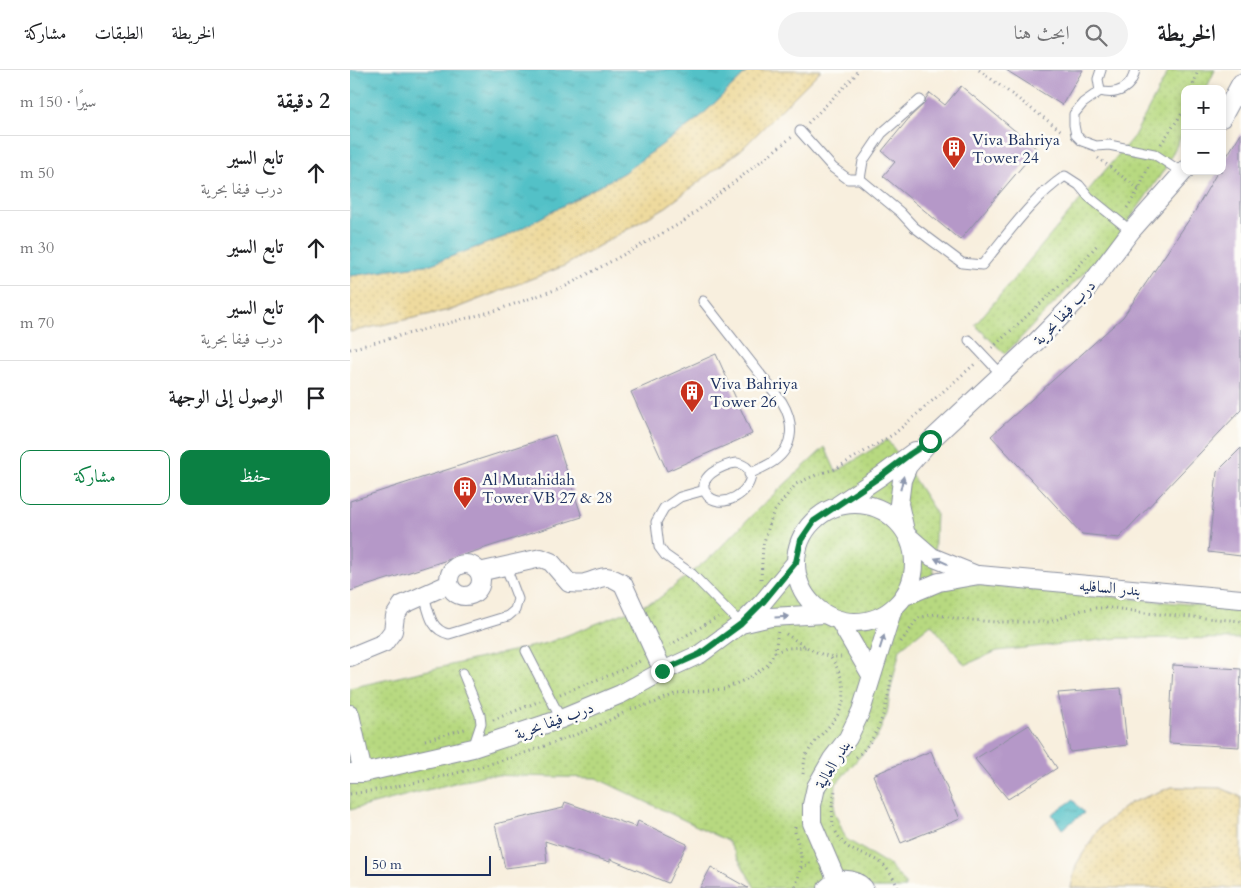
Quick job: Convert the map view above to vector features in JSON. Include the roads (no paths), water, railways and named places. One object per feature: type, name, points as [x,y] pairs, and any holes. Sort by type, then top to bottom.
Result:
[{"type":"street","points":[[1226,111],[1241,83]]},
{"type":"street","name":"درب فيفا بحرية","points":[[907,534],[899,504],[902,480],[908,466],[930,441],[1002,374],[1085,292],[1124,226],[1181,175]]},
{"type":"street","name":"درب فيفا بحرية","points":[[832,509],[930,441]]},
{"type":"street","points":[[767,610],[832,617],[850,622],[873,619],[899,602],[910,587],[915,568],[913,547],[907,534],[889,514],[867,505],[844,505],[832,509],[822,514],[806,530],[797,550],[796,571],[801,588],[811,602],[832,617],[871,675]]},
{"type":"street","name":"بندر السافليه","points":[[907,534],[932,557],[960,570],[979,575],[1241,599]]},
{"type":"street","points":[[479,572],[541,558],[551,562],[568,583],[584,583],[600,577],[613,578],[623,584],[662,671]]},
{"type":"street","name":"درب فيفا بحرية","points":[[356,773],[473,748],[561,719],[621,694],[662,671],[700,654],[741,624],[767,610],[796,562]]},
{"type":"street","points":[[464,564],[472,566],[479,572],[481,581],[479,590],[471,595],[462,596],[454,592],[449,584],[450,575],[455,568],[464,564]]},
{"type":"street","name":"بندر السافليه","points":[[899,602],[939,582],[979,575]]},
{"type":"street","points":[[350,657],[384,642],[393,631],[395,616],[402,605],[449,584]]},
{"type":"street","name":"بندر العالية","points":[[864,888],[857,882],[850,880],[832,884],[812,823],[812,805],[819,779],[848,738],[861,711],[871,675],[899,602]]},
{"type":"street","points":[[350,714],[356,773]]},
{"type":"lane","points":[[1100,91],[1098,79],[1101,70]]},
{"type":"lane","points":[[1135,70],[1132,80],[1123,90],[1113,92],[1100,91],[1083,103],[1074,114],[1076,135],[1082,141],[1096,146],[1108,145],[1154,154],[1181,170]]},
{"type":"lane","points":[[860,179],[863,161],[882,133],[920,100]]},
{"type":"lane","points":[[800,131],[833,168],[848,179],[860,179],[900,212],[914,227],[962,263],[982,266],[1028,208],[1051,186],[1065,176],[1079,185],[1089,197],[1124,226]]},
{"type":"lane","points":[[703,301],[789,413],[792,430],[788,446],[775,461],[749,474]]},
{"type":"lane","points":[[969,340],[1002,374]]},
{"type":"lane","points":[[730,464],[743,465],[749,474],[750,481],[748,486],[734,498],[726,501],[716,501],[710,498],[705,490],[704,482],[722,466],[730,464]]},
{"type":"lane","points":[[705,490],[680,497],[664,508],[656,522],[659,547],[664,555],[692,574],[741,624]]},
{"type":"lane","points":[[424,595],[434,625],[440,632],[449,634],[508,616],[515,610],[518,599],[506,567]]},
{"type":"lane","points":[[526,651],[561,719]]},
{"type":"lane","points":[[463,673],[480,715],[481,724],[473,748]]},
{"type":"water","points":[[350,70],[749,70],[699,118],[623,173],[507,236],[431,264],[350,276]]},
{"type":"water","points":[[1073,800],[1084,813],[1062,829],[1052,814]]},
{"type":"place","name":"Viva Bahriya Tower 24","points":[[954,169]]},
{"type":"place","name":"Viva Bahriya Tower 26","points":[[692,413]]},
{"type":"place","name":"Al Mutahidah Tower VB 27 & 28","points":[[465,509]]}]
